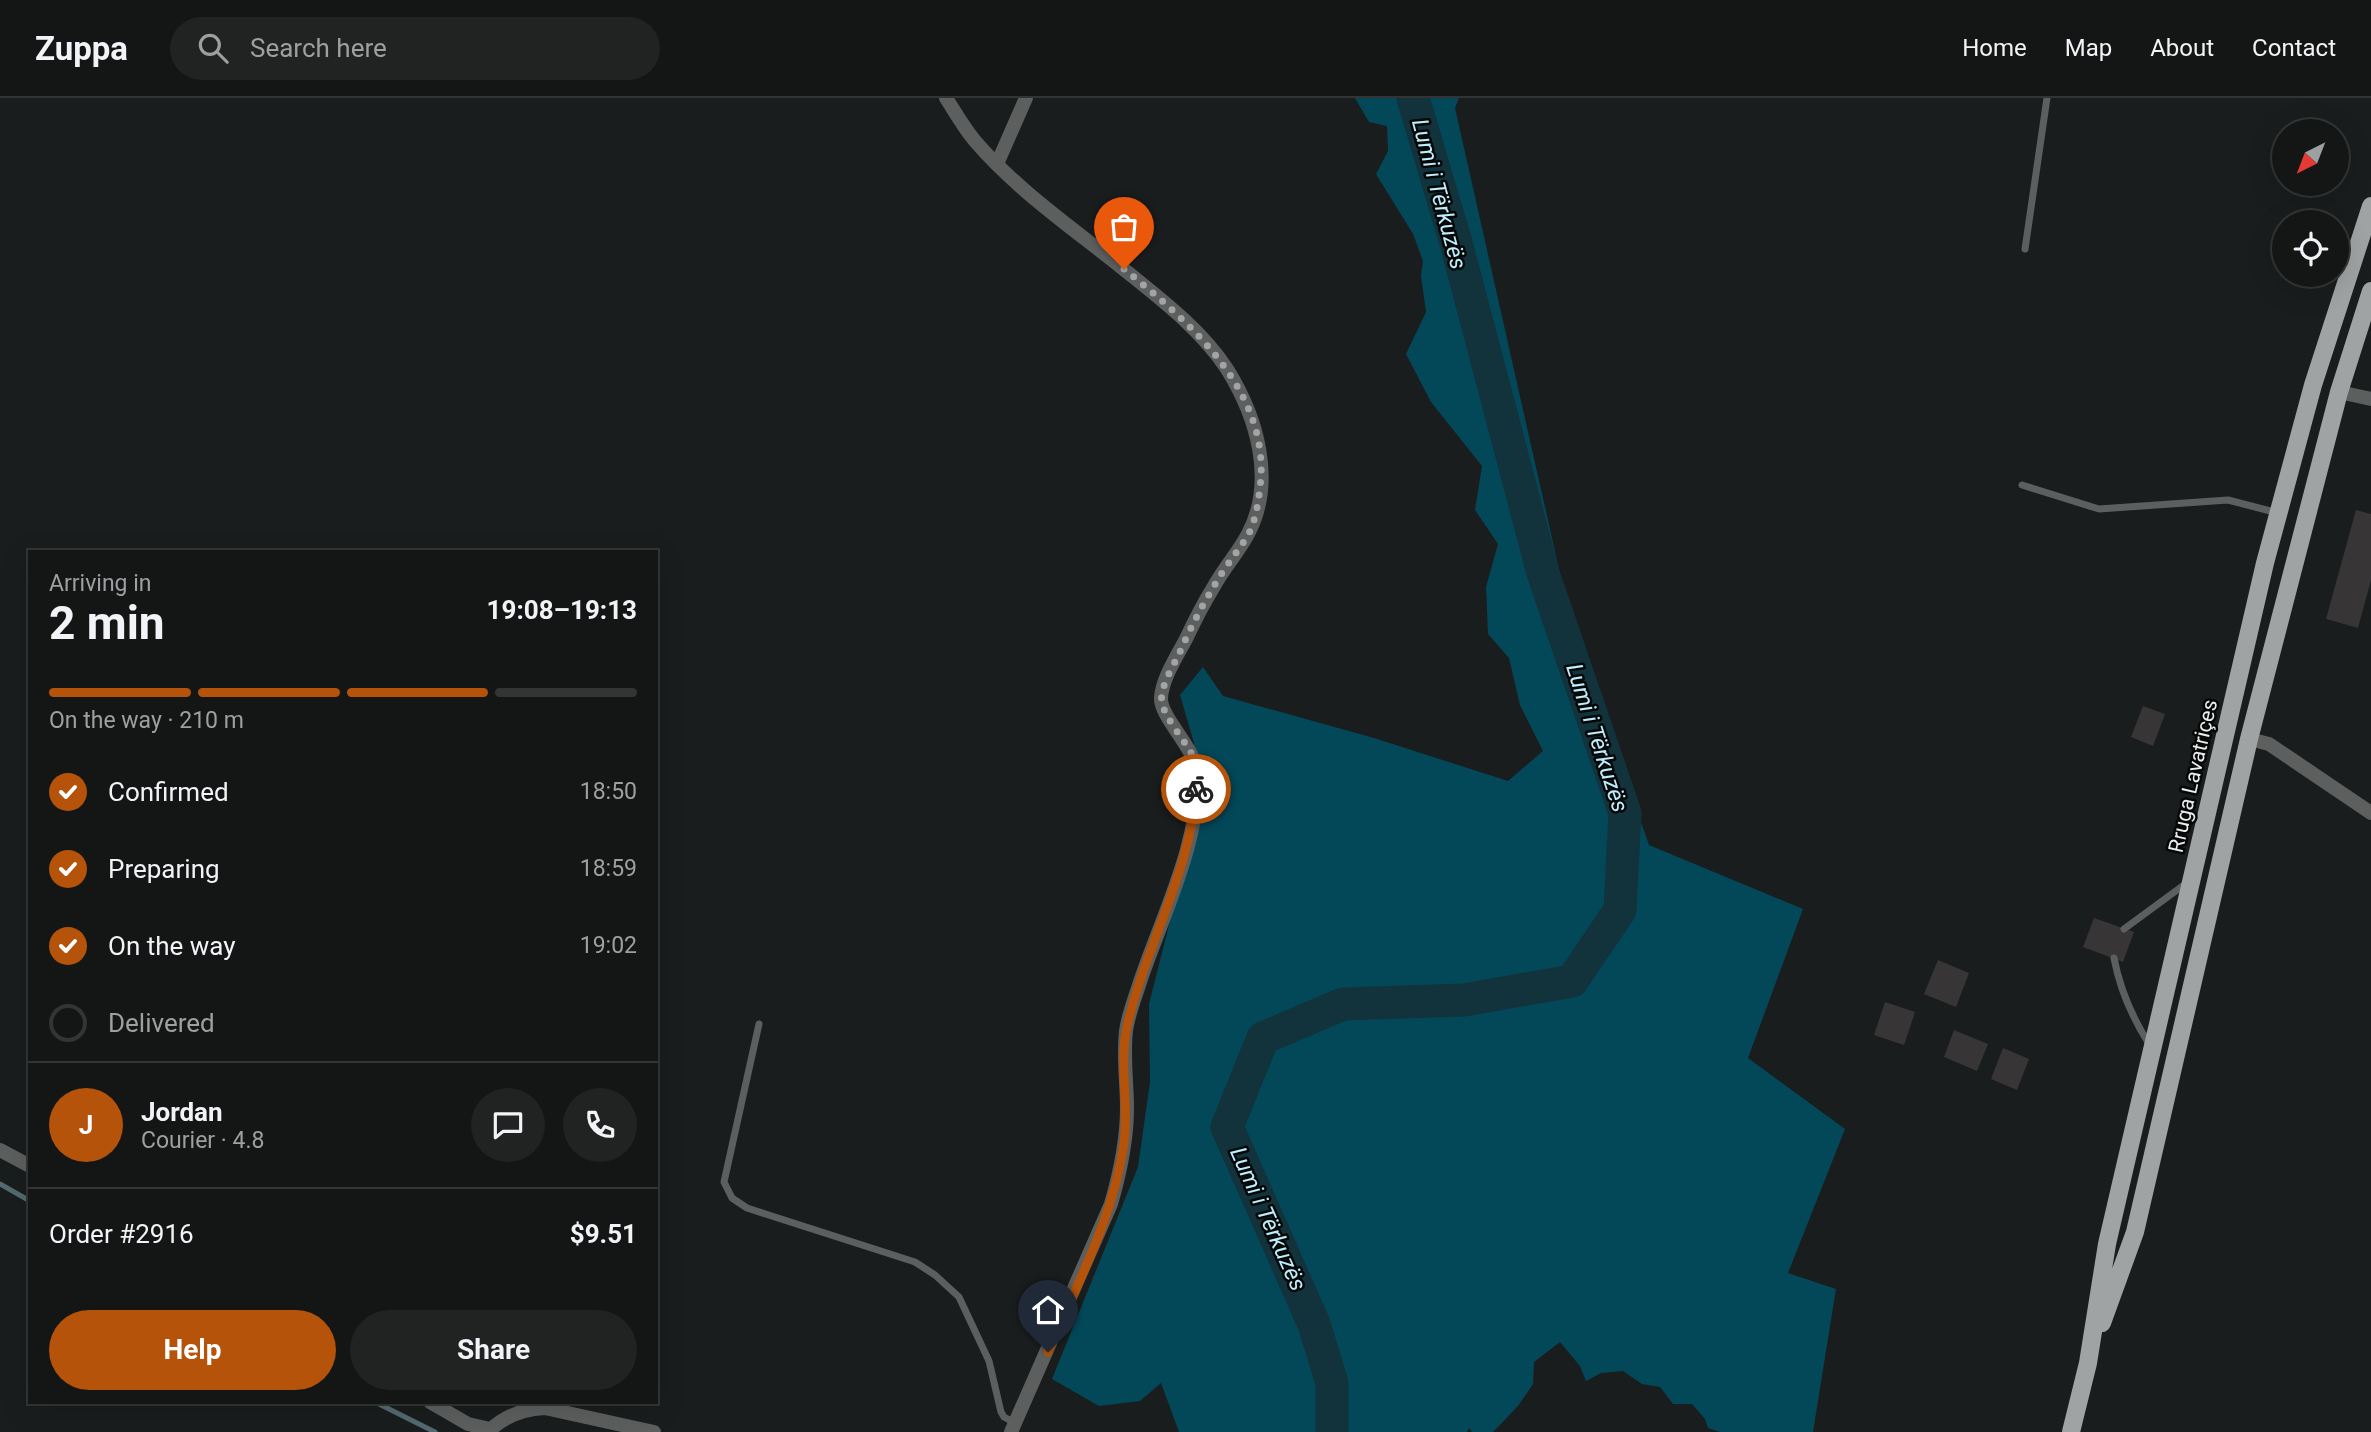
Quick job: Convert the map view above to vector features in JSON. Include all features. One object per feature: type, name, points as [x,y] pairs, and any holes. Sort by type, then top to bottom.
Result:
[{"type":"main road","name":"Rruga Lavatriçes","points":[[2071,1432],[2088,1363],[2107,1244],[2265,563],[2313,385],[2371,206]]},
{"type":"main road","name":"Rruga Lavatriçes","points":[[2088,1363],[2135,1232],[2249,739],[2339,392],[2371,291]]},
{"type":"street","points":[[946,98],[974,139],[1037,200],[1167,304],[1202,339],[1226,368],[1246,404],[1257,433],[1261,464],[1259,499],[1249,532],[1213,588],[1180,651],[1161,695],[1161,708],[1192,754],[1197,769],[1194,817],[1187,847],[1126,1030],[1127,1110],[1124,1142],[1111,1203],[1013,1427]]},
{"type":"street","points":[[998,163],[1026,98]]},
{"type":"street","points":[[2339,392],[2371,399]]},
{"type":"street","points":[[2249,739],[2269,744],[2371,813]]},
{"type":"street","points":[[0,1150],[28,1165]]},
{"type":"street","points":[[433,1404],[468,1424],[489,1431],[517,1412],[545,1408],[654,1432]]},
{"type":"lane","points":[[2025,249],[2047,98]]},
{"type":"lane","points":[[2022,485],[2099,509],[2228,500],[2279,514]]},
{"type":"lane","points":[[2124,929],[2192,880]]},
{"type":"lane","points":[[2114,958],[2120,987],[2134,1020],[2153,1050]]},
{"type":"lane","points":[[759,1024],[724,1182],[732,1198],[747,1208],[915,1262],[935,1275],[959,1297],[989,1360],[1001,1412],[1013,1427]]},
{"type":"shaded area","points":[[1355,98],[1459,98],[1455,108],[1572,627],[1649,845],[1803,909],[1748,1058],[1845,1129],[1788,1273],[1836,1289],[1813,1432],[1720,1432],[1708,1428],[1705,1419],[1692,1404],[1673,1404],[1660,1387],[1642,1384],[1623,1371],[1601,1373],[1586,1381],[1580,1366],[1560,1342],[1534,1362],[1533,1384],[1518,1406],[1493,1432],[1472,1432],[1469,1428],[1467,1432],[1179,1432],[1161,1383],[1140,1401],[1099,1406],[1052,1379],[1138,1167],[1150,1082],[1149,1004],[1201,799],[1194,743],[1180,695],[1203,667],[1223,696],[1374,738],[1508,781],[1543,751],[1520,705],[1509,658],[1488,634],[1486,587],[1498,544],[1475,510],[1482,466],[1431,402],[1406,354],[1426,312],[1421,276],[1423,261],[1413,234],[1376,174],[1388,151],[1387,126],[1369,122]]},
{"type":"building","points":[[2356,510],[2371,514],[2371,580],[2358,628],[2326,619]]},
{"type":"building","points":[[2143,706],[2165,714],[2153,746],[2131,737]]},
{"type":"building","points":[[2094,918],[2134,932],[2123,962],[2083,947]]},
{"type":"building","points":[[1938,960],[1969,973],[1956,1007],[1924,994]]},
{"type":"building","points":[[1885,1002],[1915,1012],[1904,1045],[1874,1035]]},
{"type":"building","points":[[1954,1030],[1988,1044],[1977,1071],[1944,1057]]},
{"type":"building","points":[[2003,1048],[2029,1059],[2017,1090],[1991,1079]]},
{"type":"waterway","name":"Lumi i Tërkuzës","points":[[1332,1432],[1332,1383],[1314,1324],[1227,1127],[1263,1038],[1343,1004],[1464,1000],[1572,981],[1620,910],[1625,813],[1543,573],[1456,243],[1413,98]]},
{"type":"waterway","points":[[0,1184],[28,1200]]},
{"type":"waterway","points":[[379,1404],[435,1432]]},
{"type":"way so far","points":[[1124,269],[1167,304],[1226,368],[1246,404],[1257,433],[1261,464],[1259,499],[1249,532],[1213,588],[1184,642],[1161,695],[1161,708],[1192,754],[1197,769],[1196,789]]},
{"type":"route","points":[[1048,1352],[1111,1203],[1118,1177],[1127,1110],[1126,1030],[1187,847],[1194,817],[1196,789]]}]
